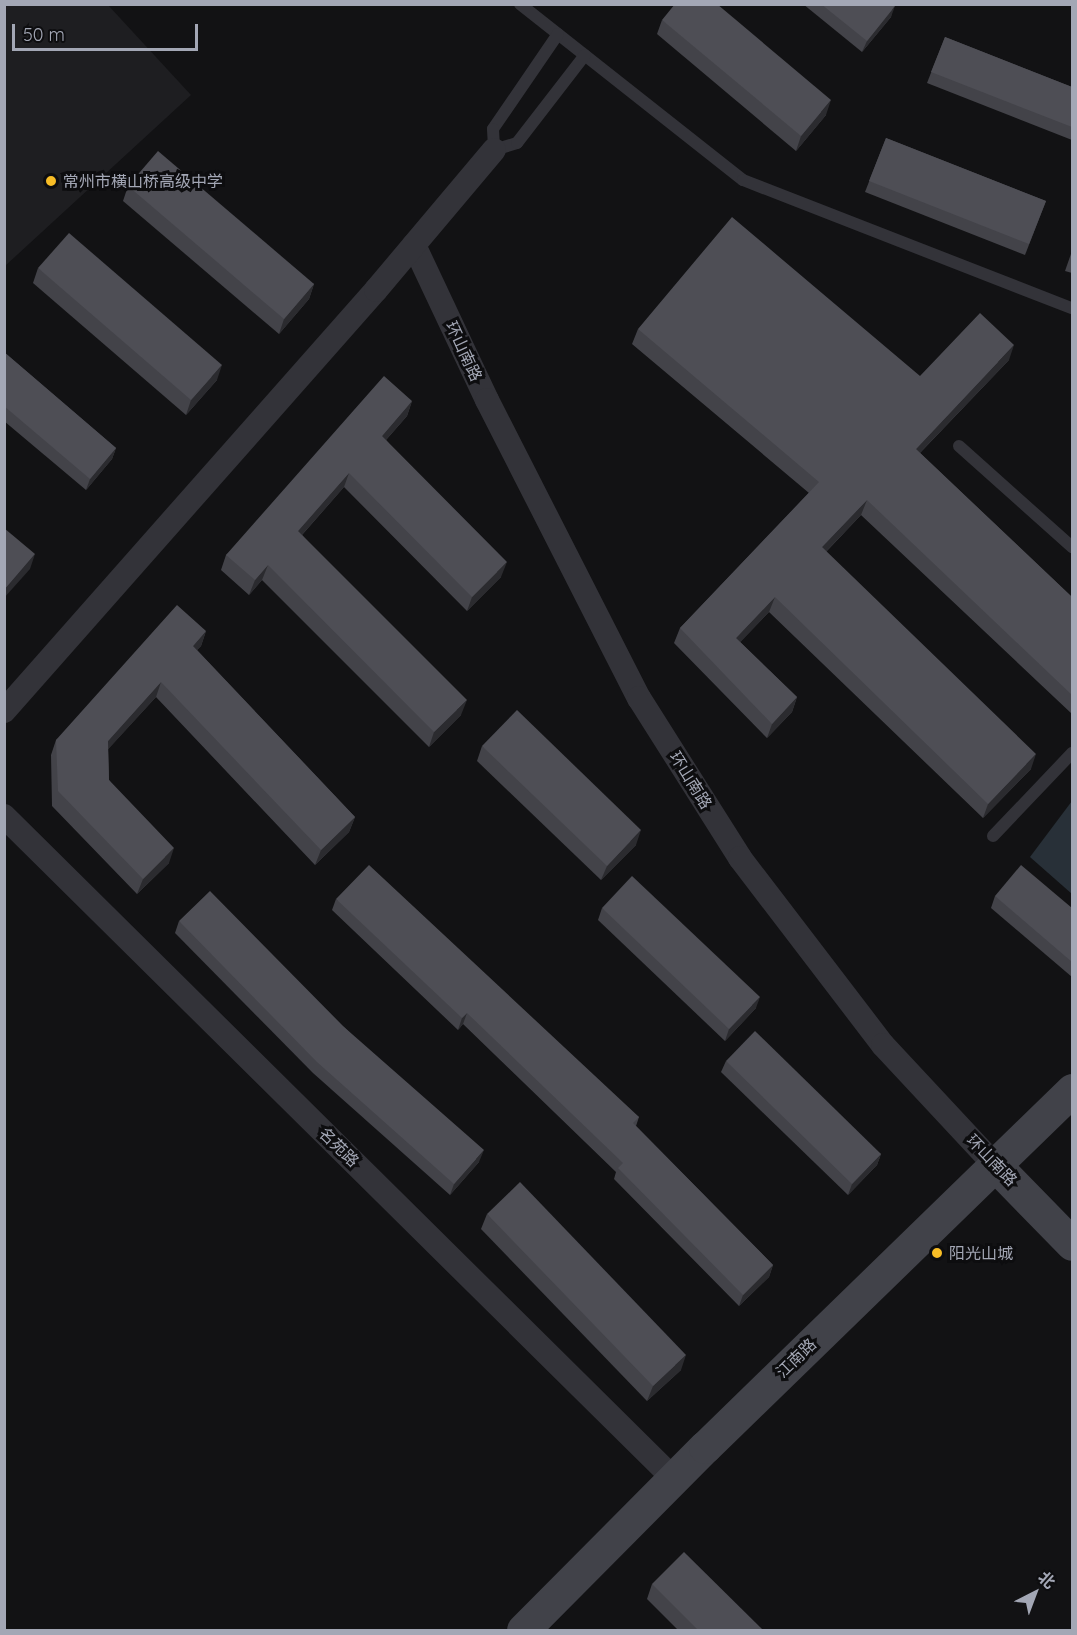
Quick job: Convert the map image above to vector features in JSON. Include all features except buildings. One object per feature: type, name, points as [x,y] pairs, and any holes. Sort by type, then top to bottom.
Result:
[{"type":"main road","name":"江南路","points":[[524,1630],[674,1479],[1072,1090]]},
{"type":"main road","name":"环山南路","points":[[995,1165],[1072,1244]]},
{"type":"street","points":[[4,711],[414,245],[494,150]]},
{"type":"street","name":"环山南路","points":[[414,245],[487,400],[639,698],[740,858],[883,1045],[995,1165]]},
{"type":"street","name":"名苑路","points":[[4,816],[674,1479]]},
{"type":"lane","points":[[520,4],[743,180],[1072,308]]},
{"type":"lane","points":[[558,34],[493,129],[494,150],[517,143],[585,55]]},
{"type":"lane","points":[[959,446],[1072,547]]},
{"type":"lane","points":[[993,836],[1072,753]]},
{"type":"shaded area","name":"常州市横山桥高级中学","points":[[5,4],[108,5],[191,95],[5,266]]},
{"type":"shaded area","points":[[1072,801],[1072,894],[1030,857]]},
{"type":"place","name":"常州市横山桥高级中学","points":[[51,181]]},
{"type":"place","name":"阳光山城","points":[[937,1253]]}]
